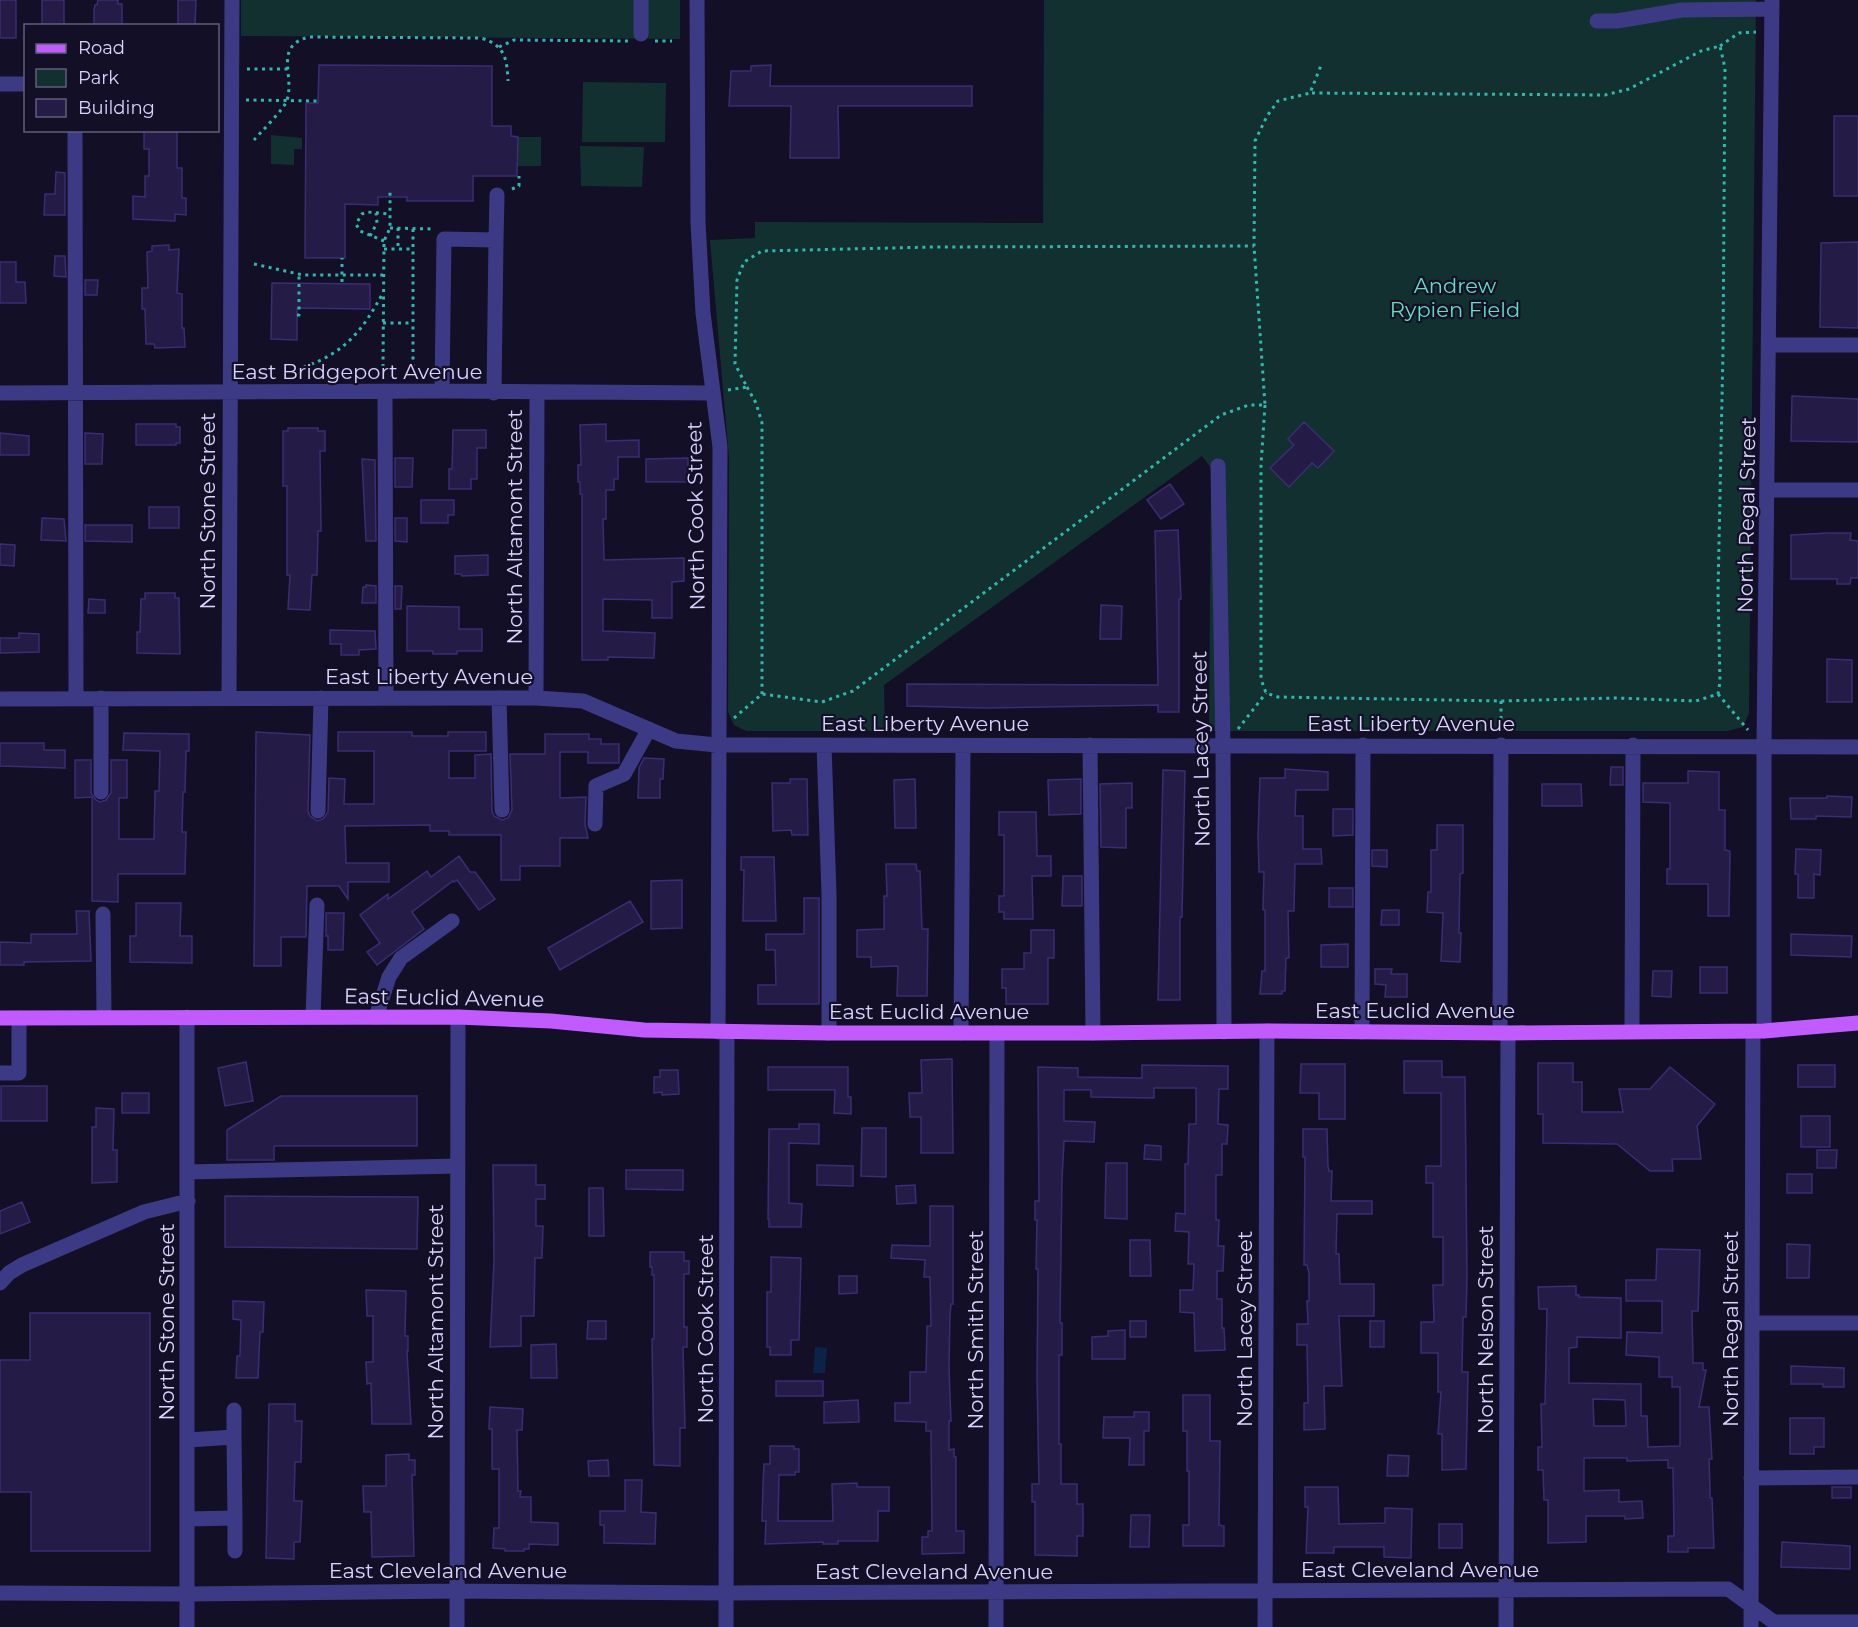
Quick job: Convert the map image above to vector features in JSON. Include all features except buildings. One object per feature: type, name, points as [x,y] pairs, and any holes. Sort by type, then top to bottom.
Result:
[{"type":"main road","name":"East Euclid Avenue","points":[[0,1018],[458,1017],[551,1021],[644,1030],[961,1034],[1267,1031],[1504,1033],[1759,1031],[1858,1023]]},
{"type":"street","name":"North Stone Street","points":[[229,698],[230,392],[224,84],[232,0]]},
{"type":"street","points":[[641,0],[643,39]]},
{"type":"street","name":"North Cook Street","points":[[697,0],[698,222],[703,313],[720,447],[717,745],[722,1032],[726,1627]]},
{"type":"street","points":[[1597,21],[1617,21],[1682,10],[1772,5]]},
{"type":"street","name":"North Regal Street","points":[[1751,1627],[1752,1323],[1768,490],[1772,5]]},
{"type":"street","points":[[0,84],[24,84]]},
{"type":"street","points":[[75,132],[76,698]]},
{"type":"street","points":[[494,393],[497,195]]},
{"type":"street","points":[[442,391],[444,239],[496,240]]},
{"type":"street","points":[[1769,345],[1858,345]]},
{"type":"street","name":"East Bridgeport Avenue","points":[[0,393],[442,391],[713,393]]},
{"type":"street","points":[[385,392],[386,698]]},
{"type":"street","name":"North Altamont Street","points":[[536,698],[537,393]]},
{"type":"street","name":"North Lacey Street","points":[[1218,466],[1223,745],[1224,1032]]},
{"type":"street","points":[[1768,490],[1858,490]]},
{"type":"street","points":[[101,698],[101,792]]},
{"type":"street","points":[[318,811],[321,698]]},
{"type":"street","points":[[499,698],[502,810]]},
{"type":"street","name":"East Liberty Avenue","points":[[0,699],[536,698],[583,701],[676,741],[717,745],[1764,745],[1858,747]]},
{"type":"street","points":[[595,824],[596,786],[624,774],[649,729]]},
{"type":"street","points":[[1090,745],[1093,1034]]},
{"type":"street","points":[[1362,1032],[1363,745]]},
{"type":"street","name":"North Nelson Street","points":[[1502,745],[1506,1627]]},
{"type":"street","points":[[1632,1031],[1633,745]]},
{"type":"street","points":[[824,746],[829,894],[829,1033]]},
{"type":"street","points":[[961,1034],[963,746]]},
{"type":"street","points":[[313,1017],[317,905]]},
{"type":"street","points":[[103,914],[104,1017]]},
{"type":"street","points":[[376,1017],[389,977],[400,958],[452,921]]},
{"type":"street","name":"North Stone Street","points":[[187,1627],[188,1017]]},
{"type":"street","name":"North Altamont Street","points":[[457,1627],[458,1017]]},
{"type":"street","points":[[0,1073],[19,1073],[19,1018]]},
{"type":"street","name":"North Lacey Street","points":[[1265,1627],[1267,1031]]},
{"type":"street","name":"North Smith Street","points":[[996,1627],[998,1034]]},
{"type":"street","points":[[188,1172],[458,1166]]},
{"type":"street","points":[[0,1283],[9,1273],[22,1265],[144,1212],[188,1201]]},
{"type":"street","points":[[1752,1323],[1858,1323]]},
{"type":"street","points":[[234,1410],[235,1551]]},
{"type":"street","points":[[188,1440],[234,1437]]},
{"type":"street","points":[[1751,1478],[1858,1477]]},
{"type":"street","points":[[188,1519],[235,1518]]},
{"type":"street","name":"East Cleveland Avenue","points":[[0,1593],[188,1594],[457,1591],[996,1593],[1728,1589],[1774,1622],[1858,1622]]},
{"type":"path","points":[[1266,693],[1261,679],[1261,465],[1265,405],[1254,246],[1256,141],[1267,116],[1278,101],[1310,93],[1605,94],[1629,89],[1701,51],[1720,46],[1739,33],[1772,32]]},
{"type":"path","points":[[254,140],[287,101],[288,54],[292,45],[300,39],[309,37],[481,38],[490,40],[505,56],[508,81]]},
{"type":"path","points":[[499,47],[514,40],[643,39],[672,41]]},
{"type":"path","points":[[1720,46],[1725,68],[1718,592],[1720,682],[1718,694],[1741,724],[1764,745]]},
{"type":"path","points":[[1310,93],[1322,63]]},
{"type":"path","points":[[245,69],[288,69]]},
{"type":"path","points":[[245,100],[318,101]]},
{"type":"path","points":[[383,367],[384,242],[390,228],[390,192]]},
{"type":"path","points":[[384,242],[357,228],[358,217],[367,212],[390,214]]},
{"type":"path","points":[[370,236],[377,223],[376,213]]},
{"type":"path","points":[[398,228],[398,249]]},
{"type":"path","points":[[412,367],[413,228]]},
{"type":"path","points":[[762,694],[762,423],[756,403],[735,364],[736,280],[744,262],[762,251],[933,247],[1254,246]]},
{"type":"path","points":[[384,249],[413,249]]},
{"type":"path","points":[[342,258],[342,282]]},
{"type":"path","points":[[254,264],[299,274],[384,275]]},
{"type":"path","points":[[297,315],[299,315],[299,274]]},
{"type":"path","points":[[304,367],[324,360],[349,343],[366,322],[384,293]]},
{"type":"path","points":[[383,323],[413,323]]},
{"type":"path","points":[[713,393],[747,387]]},
{"type":"path","points":[[717,745],[734,718],[762,694],[822,702],[853,691],[1221,415],[1249,405],[1265,405]]},
{"type":"path","points":[[1266,693],[1278,697],[1501,701],[1616,698],[1696,701],[1718,694]]},
{"type":"path","points":[[1223,745],[1266,693]]},
{"type":"path","points":[[1501,701],[1502,745]]},
{"type":"green space","points":[[241,0],[680,0],[680,39],[241,36]]},
{"type":"green space","name":"Andrew Rypien Field","points":[[1044,0],[1756,0],[1749,713],[1743,727],[1728,731],[1209,731],[1211,468],[1202,456],[884,685],[885,731],[746,731],[734,725],[728,712],[729,458],[710,240],[755,238],[755,222],[1043,223]]},
{"type":"green space","points":[[583,82],[666,83],[665,142],[582,142]]},
{"type":"green space","points":[[271,135],[302,138],[302,149],[294,149],[294,165],[271,164]]},
{"type":"green space","points":[[518,137],[541,137],[541,166],[517,166]]},
{"type":"green space","points":[[580,146],[644,147],[642,187],[581,186]]},
{"type":"water","points":[[815,1347],[827,1348],[825,1373],[813,1373]]}]
